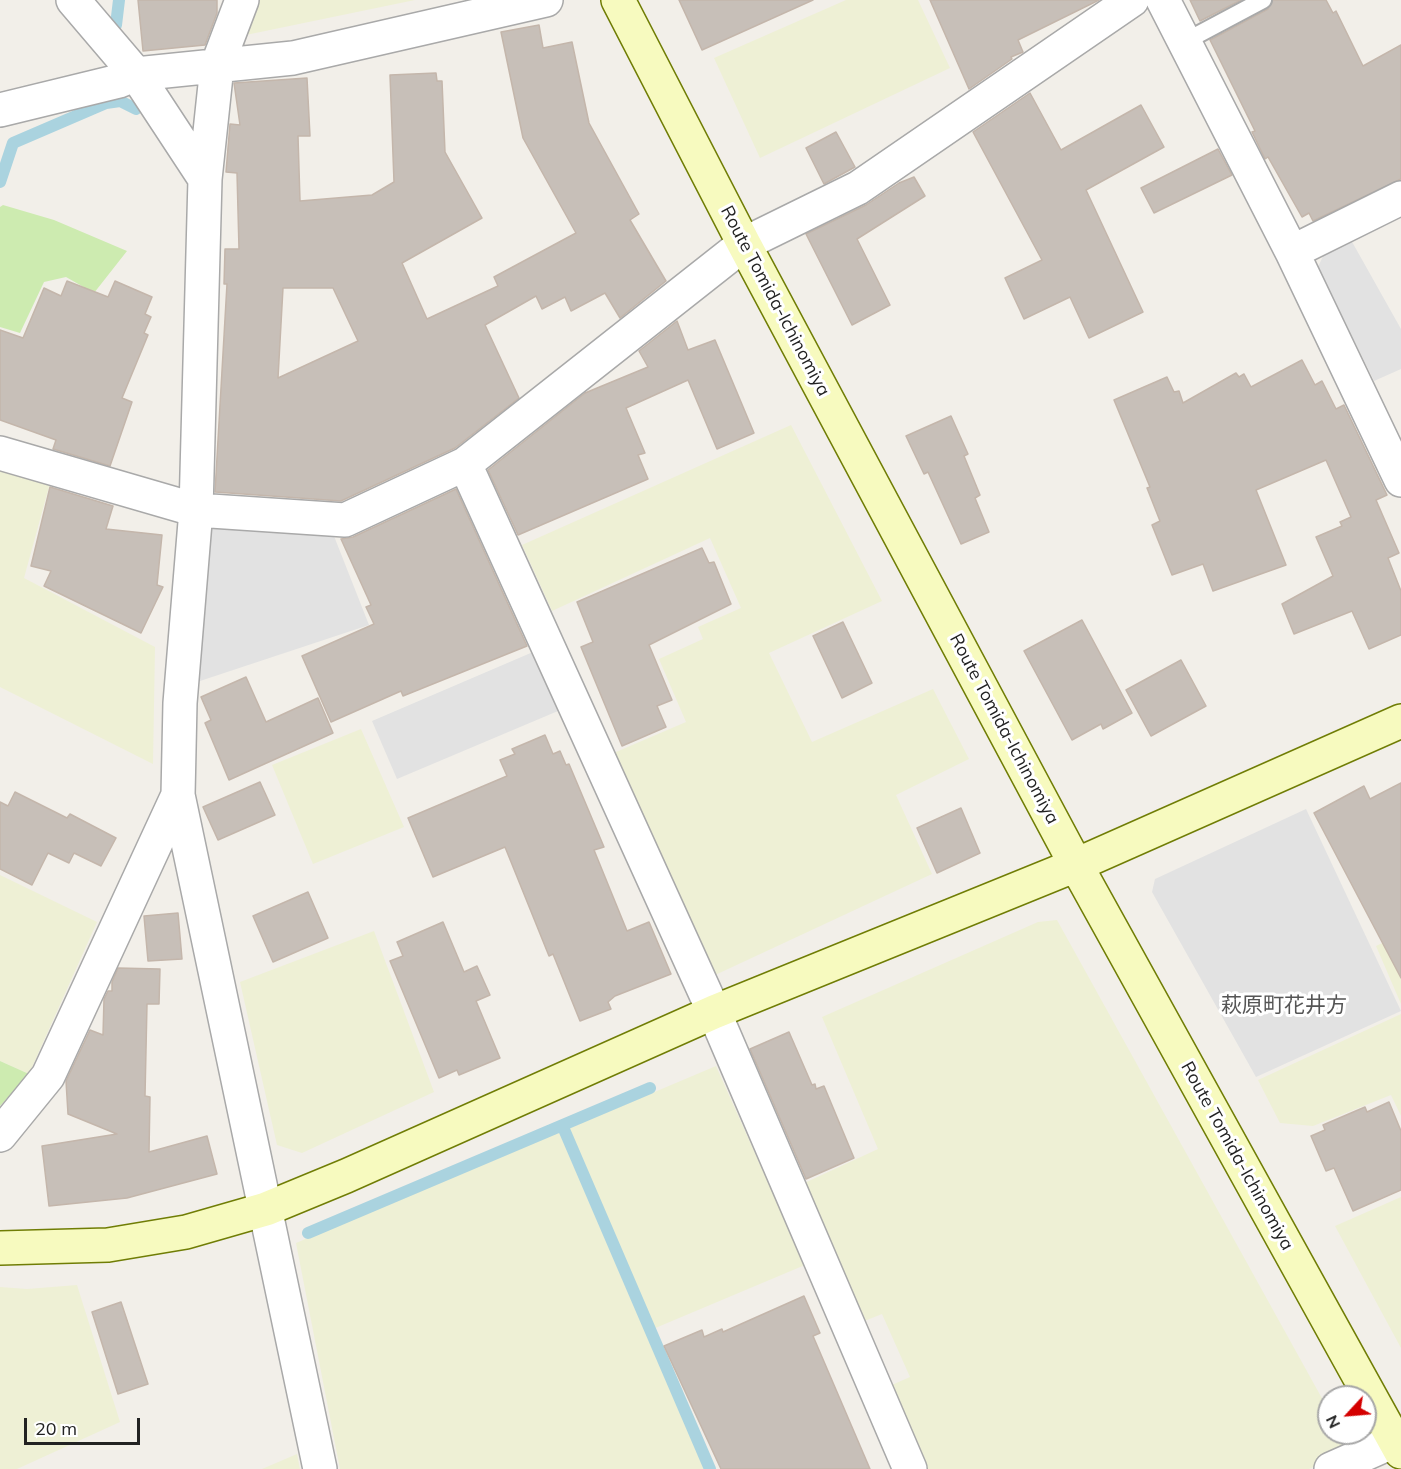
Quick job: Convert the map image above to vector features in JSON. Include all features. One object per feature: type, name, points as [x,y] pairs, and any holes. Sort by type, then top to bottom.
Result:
[{"type":"main road","name":"Route Tomida-Ichinomiya","points":[[618,0],[744,244],[1076,865],[1399,1444]]},
{"type":"main road","points":[[0,1248],[108,1245],[186,1232],[266,1209],[346,1176],[714,1012],[1076,865],[1401,720]]},
{"type":"street","points":[[73,0],[136,74],[205,178]]},
{"type":"street","points":[[242,0],[217,66],[205,178],[196,510],[180,703],[178,795],[320,1469]]},
{"type":"street","points":[[0,110],[119,81],[136,74],[293,58],[546,0]]},
{"type":"street","points":[[0,453],[196,510],[345,520],[465,464],[744,244],[858,188],[1132,0]]},
{"type":"street","points":[[1163,0],[1292,252],[1401,480]]},
{"type":"street","points":[[1292,252],[1401,198]]},
{"type":"street","points":[[465,464],[714,1012],[910,1469]]},
{"type":"street","points":[[0,1134],[48,1076],[178,795]]},
{"type":"street","points":[[1331,1469],[1399,1444]]},
{"type":"lane","points":[[1184,42],[1263,0]]},
{"type":"green space","points":[[253,0],[415,0],[241,36]]},
{"type":"green space","points":[[846,0],[918,0],[950,68],[760,158],[714,58]]},
{"type":"green space","points":[[3,205],[54,220],[127,251],[94,293],[66,277],[44,282],[20,333],[0,327],[0,207]]},
{"type":"green space","points":[[791,425],[882,601],[769,653],[812,742],[933,689],[969,759],[896,795],[932,874],[713,976],[609,755],[686,722],[659,659],[703,639],[698,627],[741,608],[710,538],[552,611],[522,545]]},
{"type":"green space","points":[[0,466],[50,483],[24,578],[155,647],[153,764],[0,687]]},
{"type":"green space","points":[[361,729],[404,827],[313,864],[272,765]]},
{"type":"green space","points":[[0,875],[97,922],[29,1074],[0,1061]]},
{"type":"green space","points":[[1057,920],[1317,1389],[1317,1445],[1344,1445],[1342,1454],[1309,1469],[920,1469],[885,1388],[910,1377],[882,1314],[857,1324],[798,1186],[878,1149],[822,1017],[1038,922]]},
{"type":"green space","points":[[374,931],[434,1092],[302,1153],[277,1145],[240,982]]},
{"type":"green space","points":[[1401,934],[1401,1004],[1376,946]]},
{"type":"green space","points":[[1401,1014],[1401,1116],[1391,1095],[1313,1126],[1280,1123],[1258,1080]]},
{"type":"green space","points":[[0,1061],[29,1074],[0,1106]]},
{"type":"green space","points":[[716,1066],[805,1265],[653,1329],[567,1129]]},
{"type":"green space","points":[[559,1132],[704,1469],[340,1469],[296,1243]]},
{"type":"green space","points":[[1401,1197],[1401,1348],[1335,1226]]},
{"type":"green space","points":[[77,1285],[120,1422],[17,1469],[0,1469],[0,1287],[27,1289]]},
{"type":"green space","points":[[297,1454],[300,1469],[262,1469]]},
{"type":"shaded area","points":[[1351,240],[1401,329],[1401,369],[1374,381],[1318,267],[1324,254]]},
{"type":"shaded area","points":[[206,525],[332,531],[369,625],[197,682]]},
{"type":"shaded area","points":[[533,652],[558,711],[397,779],[372,721]]},
{"type":"shaded area","points":[[1306,809],[1401,1011],[1256,1077],[1152,892],[1155,879]]},
{"type":"building","points":[[138,0],[217,0],[217,13],[205,45],[143,51]]},
{"type":"building","points":[[679,0],[813,0],[702,50]]},
{"type":"building","points":[[930,0],[1099,0],[1018,40],[1023,52],[1011,57],[1012,59],[969,89]]},
{"type":"building","points":[[1190,0],[1241,0],[1200,21]]},
{"type":"building","points":[[1273,0],[1326,0],[1333,13],[1336,11],[1363,66],[1401,45],[1401,179],[1313,221],[1309,213],[1302,217],[1268,157],[1265,159],[1252,132],[1255,131],[1210,40],[1268,9]]},
{"type":"building","points":[[539,25],[543,48],[572,42],[589,123],[639,214],[630,220],[666,281],[620,318],[605,293],[571,311],[565,297],[542,309],[536,296],[485,325],[519,398],[455,448],[341,501],[215,492],[227,284],[224,284],[225,249],[239,249],[237,173],[226,172],[230,124],[240,125],[234,83],[307,78],[310,136],[298,136],[300,201],[372,195],[394,182],[390,75],[436,73],[437,81],[442,81],[445,152],[482,218],[402,263],[427,319],[498,286],[494,277],[576,233],[523,138],[501,32]],"holes":[[[283,288],[333,288],[358,341],[278,378]]]},
{"type":"building","points":[[1030,93],[1061,150],[1141,105],[1164,147],[1086,190],[1143,312],[1089,338],[1070,297],[1024,319],[1005,278],[1042,260],[973,132]]},
{"type":"building","points":[[836,132],[855,167],[824,184],[806,148]]},
{"type":"building","points":[[1218,149],[1232,175],[1154,213],[1141,188]]},
{"type":"building","points":[[914,177],[925,196],[857,239],[890,305],[852,325],[806,234],[866,205],[899,183]]},
{"type":"building","points":[[67,281],[108,297],[115,281],[152,297],[145,314],[151,317],[144,333],[148,335],[122,398],[132,402],[110,466],[53,449],[56,440],[0,420],[0,330],[23,338],[44,288],[61,296]]},
{"type":"building","points":[[677,321],[688,350],[715,340],[754,433],[717,449],[688,380],[626,408],[645,453],[638,455],[648,479],[518,535],[488,470],[585,393],[648,367],[639,351]]},
{"type":"building","points":[[1302,360],[1315,385],[1322,381],[1336,409],[1344,405],[1387,495],[1376,500],[1399,553],[1388,558],[1401,591],[1401,635],[1369,649],[1352,611],[1294,634],[1282,604],[1333,576],[1316,537],[1342,526],[1340,522],[1351,517],[1326,460],[1256,490],[1286,565],[1213,591],[1203,564],[1172,575],[1152,525],[1160,521],[1147,488],[1150,487],[1114,400],[1167,377],[1174,392],[1179,391],[1183,403],[1236,373],[1239,377],[1244,374],[1251,387]]},
{"type":"building","points":[[951,416],[968,454],[964,456],[980,495],[975,498],[989,532],[961,544],[928,472],[924,474],[906,436]]},
{"type":"building","points":[[50,487],[113,506],[106,529],[162,535],[157,585],[163,587],[141,633],[44,586],[51,571],[31,566]]},
{"type":"building","points":[[456,489],[527,646],[403,696],[401,691],[331,722],[302,656],[374,624],[366,607],[371,605],[341,539],[353,537]]},
{"type":"building","points":[[702,548],[709,563],[714,562],[731,604],[649,645],[672,700],[657,706],[666,727],[622,746],[581,647],[593,642],[577,602]]},
{"type":"building","points":[[1082,620],[1132,713],[1103,729],[1101,724],[1072,740],[1024,651]]},
{"type":"building","points":[[843,622],[872,683],[842,698],[813,636]]},
{"type":"building","points":[[1181,660],[1206,706],[1151,736],[1126,690]]},
{"type":"building","points":[[246,677],[266,722],[318,698],[333,733],[229,780],[205,723],[211,720],[201,697]]},
{"type":"building","points":[[545,735],[553,754],[560,751],[566,765],[569,764],[604,847],[594,850],[627,931],[649,922],[671,974],[615,996],[608,1002],[611,1009],[580,1021],[553,954],[549,956],[505,847],[433,877],[408,818],[507,776],[500,760],[515,754],[512,749]]},
{"type":"building","points":[[260,782],[275,815],[218,840],[203,807]]},
{"type":"building","points":[[1401,783],[1401,978],[1314,813],[1364,786],[1370,799]]},
{"type":"building","points":[[15,792],[67,818],[70,814],[116,838],[101,866],[74,853],[69,863],[48,853],[32,885],[0,869],[0,802],[8,806]]},
{"type":"building","points":[[961,808],[980,853],[937,873],[917,828]]},
{"type":"building","points":[[308,892],[328,938],[273,962],[253,916]]},
{"type":"building","points":[[178,913],[182,959],[148,961],[144,916]]},
{"type":"building","points":[[443,922],[464,972],[477,966],[490,995],[476,1001],[500,1058],[459,1075],[457,1070],[439,1078],[390,961],[403,956],[397,942]]},
{"type":"building","points":[[118,968],[160,969],[159,1004],[147,1004],[145,1096],[150,1097],[149,1152],[207,1136],[217,1174],[127,1198],[49,1206],[42,1146],[117,1134],[68,1114],[66,1081],[90,1030],[103,1035],[104,999],[108,991],[112,991],[112,982]]},
{"type":"building","points":[[789,1032],[812,1085],[815,1084],[816,1089],[824,1086],[854,1158],[806,1179],[750,1049]]},
{"type":"building","points":[[1389,1102],[1401,1131],[1401,1190],[1353,1211],[1334,1168],[1326,1171],[1311,1136],[1325,1130],[1323,1125],[1365,1107],[1367,1112]]},
{"type":"building","points":[[804,1296],[820,1333],[813,1336],[870,1469],[721,1469],[664,1346],[702,1330],[704,1337],[722,1329],[723,1332]]},
{"type":"building","points":[[121,1302],[148,1384],[118,1394],[92,1312]]},
{"type":"waterway","points":[[116,25],[119,0]]},
{"type":"waterway","points":[[0,182],[13,143],[106,103],[120,101],[136,109]]},
{"type":"waterway","points":[[308,1233],[650,1088]]},
{"type":"waterway","points":[[563,1127],[710,1469]]},
{"type":"district","name":"萩原町花井方","points":[[1284,1006]]}]
